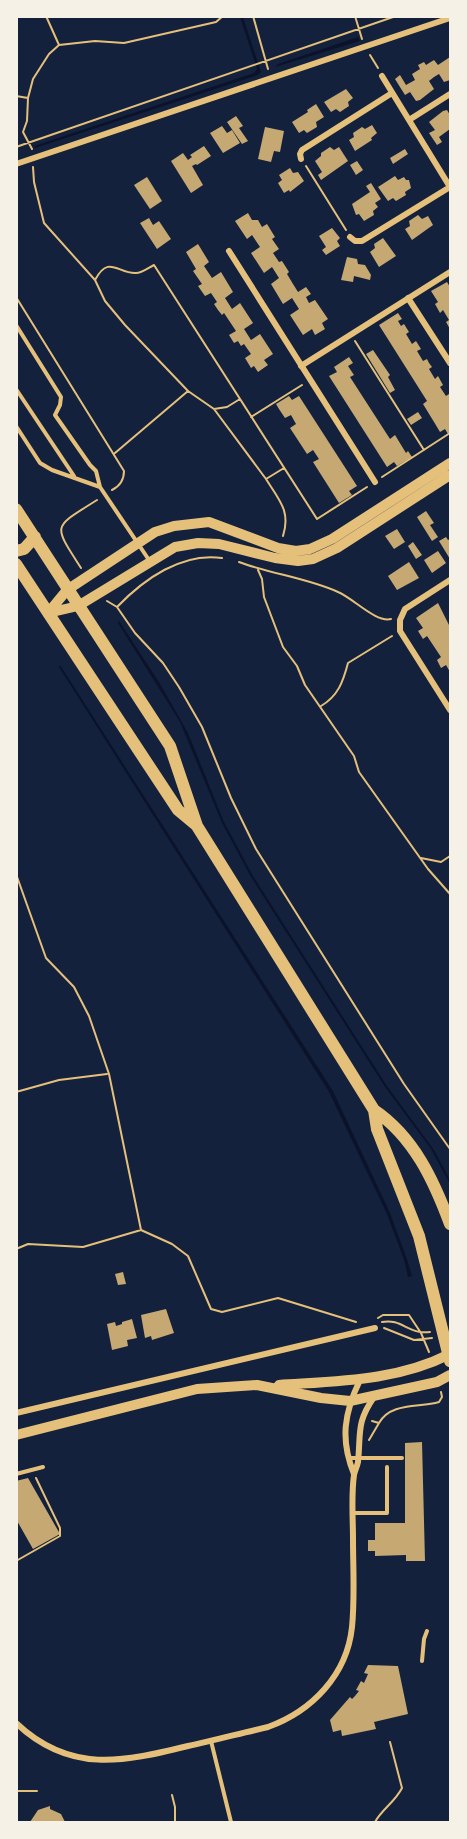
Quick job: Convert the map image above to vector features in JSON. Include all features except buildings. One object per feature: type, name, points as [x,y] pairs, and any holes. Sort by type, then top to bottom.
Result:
[{"type":"main road","points":[[16,509],[170,746],[196,826],[374,1110],[377,1129],[419,1236],[450,1357]]},
{"type":"main road","points":[[16,551],[24,549],[32,543],[35,537]]},
{"type":"main road","points":[[16,564],[178,810],[196,826]]},
{"type":"main road","points":[[374,1110],[391,1121],[413,1148],[438,1191],[450,1224]]},
{"type":"street","points":[[16,164],[450,18]]},
{"type":"street","points":[[350,237],[355,241],[362,241],[450,187],[382,76]]},
{"type":"street","points":[[301,159],[302,150],[392,93]]},
{"type":"street","points":[[409,120],[450,94]]},
{"type":"street","points":[[229,251],[375,482]]},
{"type":"street","points":[[301,366],[450,272]]},
{"type":"street","points":[[408,298],[450,363]]},
{"type":"street","points":[[48,613],[67,590],[155,532],[174,526],[209,522],[278,548],[296,551],[310,549],[321,545],[450,463]]},
{"type":"street","points":[[48,613],[78,606],[175,547],[198,543],[219,544],[274,558],[298,561],[313,559],[337,548],[450,475]]},
{"type":"street","points":[[450,579],[405,609],[400,620],[400,631],[450,710]]},
{"type":"street","points":[[16,1413],[375,1328]]},
{"type":"street","points":[[16,1435],[197,1389],[360,1380],[388,1376],[450,1357]]},
{"type":"street","points":[[264,1386],[321,1398],[350,1401],[437,1382],[450,1375]]},
{"type":"street","points":[[354,1474],[348,1458],[346,1413],[360,1380]]},
{"type":"street","points":[[16,1723],[35,1738],[62,1752],[98,1760],[123,1761],[211,1741],[284,1721],[301,1712],[320,1696],[340,1666],[352,1629],[354,1474],[362,1418],[375,1395]]},
{"type":"lane","points":[[16,325],[61,397],[55,415],[96,471],[100,487],[149,561]]},
{"type":"lane","points":[[16,389],[74,477]]},
{"type":"lane","points":[[16,426],[40,463],[52,470],[100,487]]},
{"type":"lane","points":[[348,1458],[402,1458]]},
{"type":"lane","points":[[16,1473],[43,1467]]},
{"type":"lane","points":[[353,1513],[387,1513],[387,1467]]},
{"type":"lane","points":[[422,1661],[427,1631]]},
{"type":"lane","points":[[211,1741],[231,1822]]},
{"type":"path","points":[[46,16],[59,45]]},
{"type":"path","points":[[223,16],[216,22],[123,43],[95,41],[59,45],[49,54],[33,79],[28,98],[27,121],[23,132],[33,158],[34,182],[44,222],[95,280],[105,301],[112,309],[188,391],[214,409],[266,479],[281,503],[287,518],[284,536],[278,548]]},
{"type":"path","points":[[253,16],[271,80]]},
{"type":"path","points":[[355,16],[365,47],[382,76]]},
{"type":"path","points":[[16,147],[396,16]]},
{"type":"path","points":[[16,96],[28,98]]},
{"type":"path","points":[[301,159],[350,237]]},
{"type":"path","points":[[95,280],[100,271],[106,267],[118,267],[126,272],[136,273],[153,265],[317,519],[450,434]]},
{"type":"path","points":[[16,297],[124,471],[120,485],[65,520],[61,526],[62,539],[87,576]]},
{"type":"path","points":[[351,335],[424,450]]},
{"type":"path","points":[[251,417],[310,380]]},
{"type":"path","points":[[115,454],[188,391]]},
{"type":"path","points":[[214,409],[227,407],[240,399]]},
{"type":"path","points":[[266,479],[284,468]]},
{"type":"path","points":[[117,607],[135,590],[183,561],[201,556],[225,558]]},
{"type":"path","points":[[236,561],[258,570],[331,589],[359,604],[379,619],[400,620]]},
{"type":"path","points":[[258,570],[262,579],[264,597],[283,646],[297,666],[305,685],[354,756],[359,772],[428,869],[450,894]]},
{"type":"path","points":[[99,593],[117,607],[135,633],[163,663],[179,687],[202,727],[231,798],[256,849],[404,1084],[450,1149]]},
{"type":"path","points":[[321,707],[333,699],[340,687],[348,663],[400,631]]},
{"type":"path","points":[[421,858],[441,862],[450,856]]},
{"type":"path","points":[[16,874],[46,958],[74,987],[89,1016],[109,1074],[141,1230]]},
{"type":"path","points":[[16,1092],[59,1080],[109,1074]]},
{"type":"path","points":[[16,1249],[28,1244],[83,1247],[141,1230],[172,1244],[188,1256],[212,1309],[222,1312],[278,1298],[358,1323]]},
{"type":"path","points":[[375,1328],[381,1323],[394,1322],[421,1333],[410,1315],[383,1315],[376,1320]]},
{"type":"path","points":[[375,1328],[389,1329],[414,1340],[445,1335]]},
{"type":"path","points":[[362,1418],[379,1423],[382,1417],[390,1412],[439,1402],[442,1396],[437,1382]]},
{"type":"path","points":[[16,1561],[60,1536],[60,1528],[38,1485],[34,1469]]},
{"type":"path","points":[[375,1822],[378,1816],[396,1799],[402,1788],[390,1742]]},
{"type":"path","points":[[16,1791],[37,1791]]},
{"type":"path","points":[[172,1795],[175,1822]]},
{"type":"water","points":[[240,17],[243,17],[261,72],[258,75],[35,148],[34,146],[254,73],[257,69]]},
{"type":"water","points":[[358,37],[360,41],[275,67],[278,64]]},
{"type":"water","points":[[119,621],[159,682],[188,733],[224,822],[253,876],[387,1086],[434,1150],[450,1184],[431,1149],[385,1087],[251,877],[222,823],[180,722],[118,623]]},
{"type":"water","points":[[60,665],[333,1091],[390,1213],[412,1276],[408,1277],[387,1214],[329,1092],[59,667]]}]
